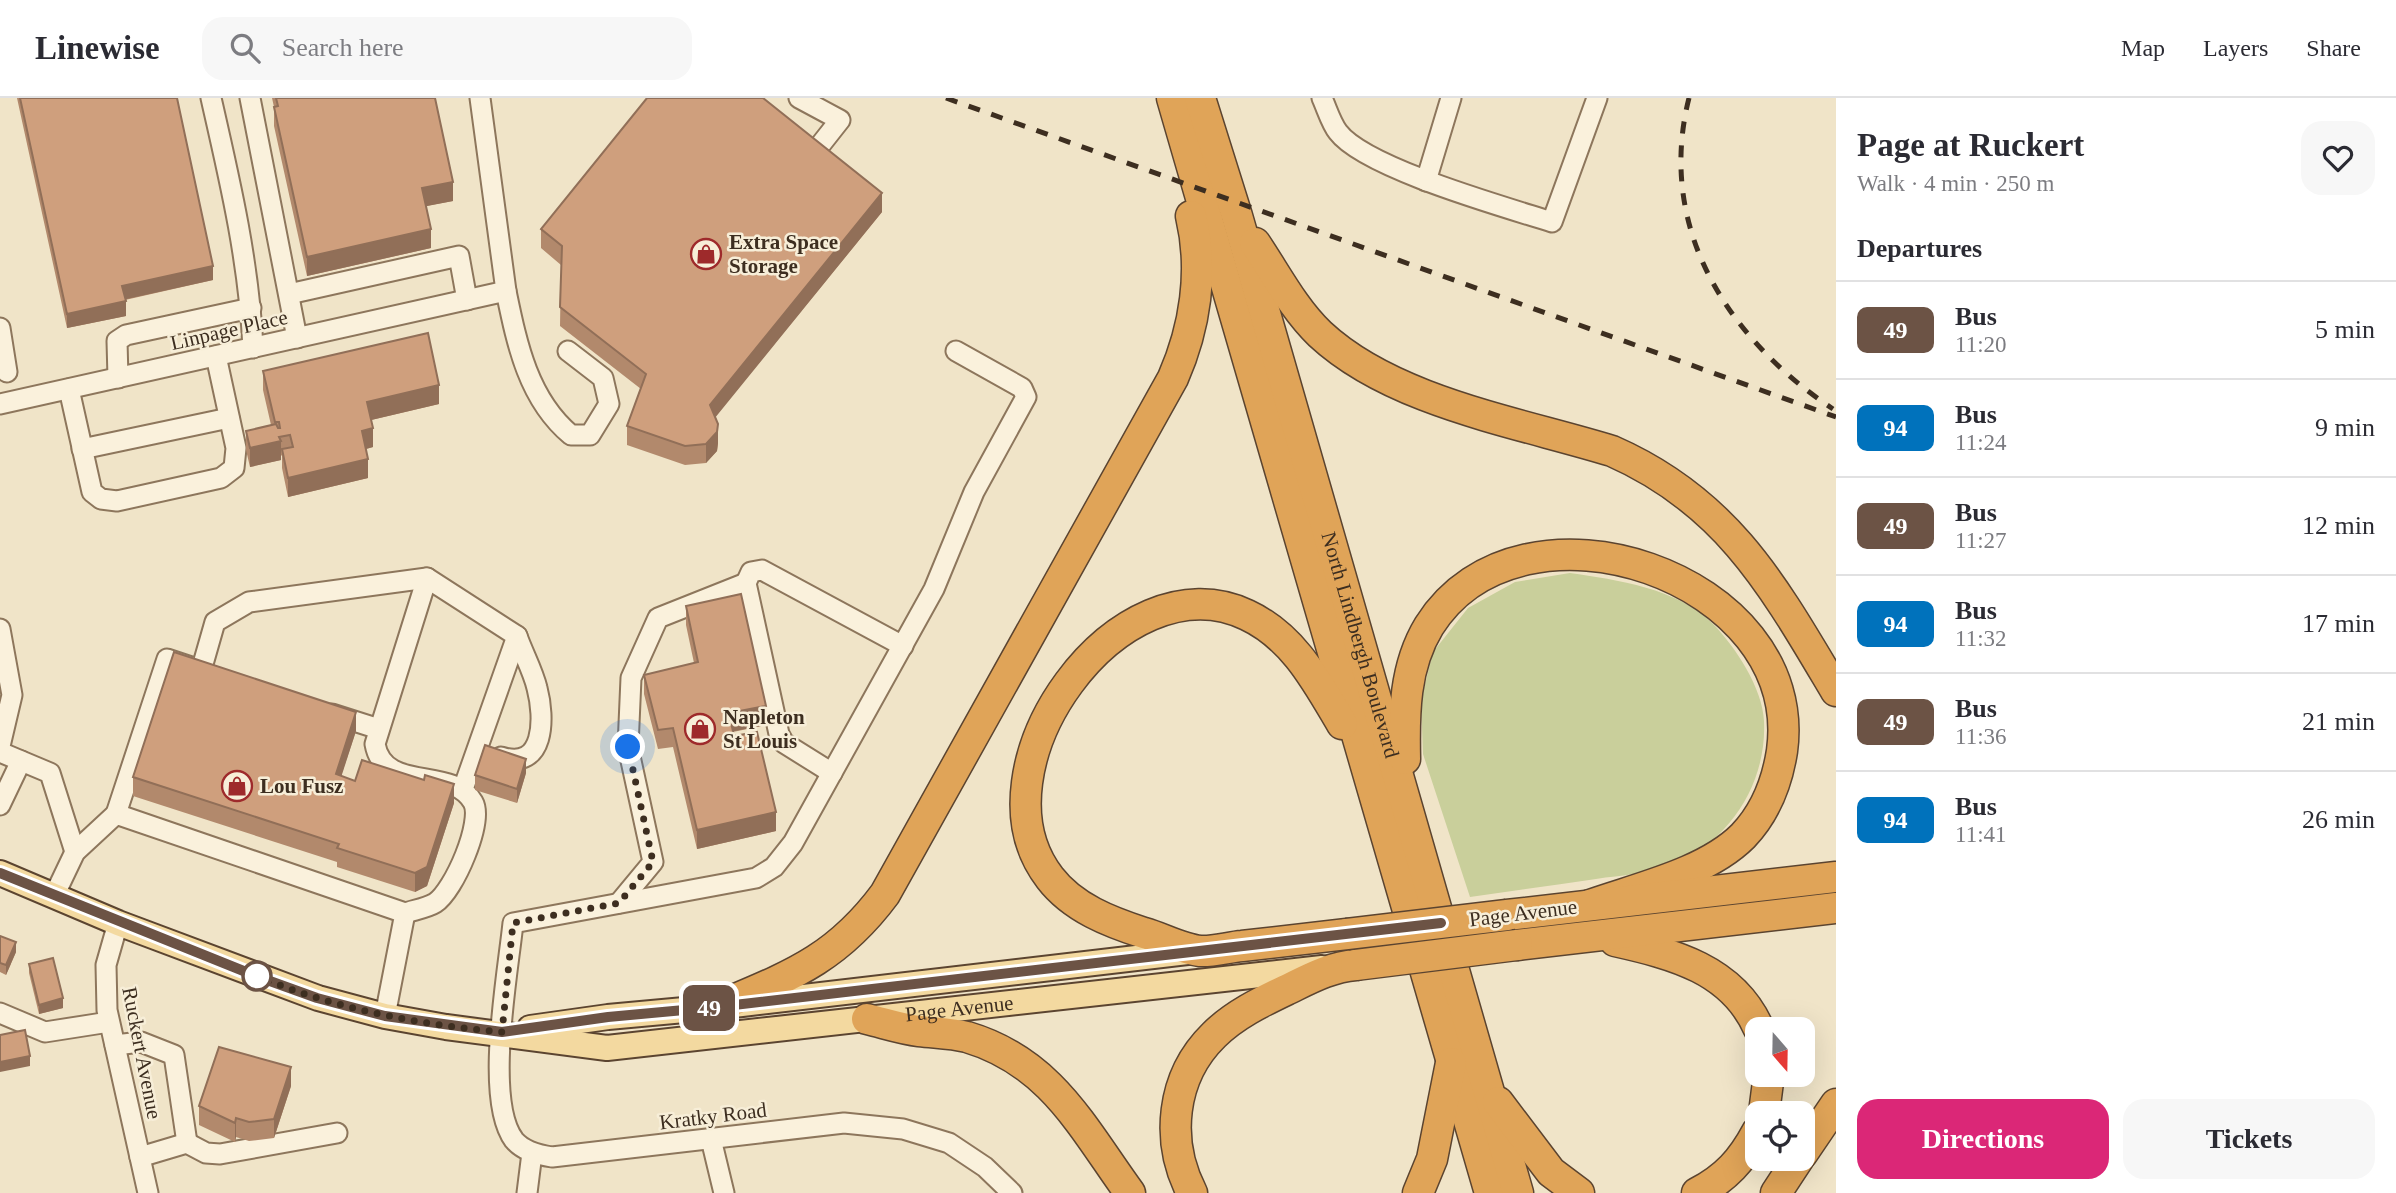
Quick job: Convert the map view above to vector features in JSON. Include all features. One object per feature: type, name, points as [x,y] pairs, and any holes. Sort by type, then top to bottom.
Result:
[{"type":"highway","points":[[717,1007],[804,970],[854,932],[885,894],[1173,379],[1191,332],[1197,255],[1188,201],[1157,98]]},
{"type":"highway","name":"North Lindbergh Boulevard","points":[[1172,98],[1490,1193]]},
{"type":"highway","name":"North Lindbergh Boulevard","points":[[1200,98],[1237,216],[1518,1193]]},
{"type":"highway","points":[[1237,216],[1304,317],[1353,362],[1412,391],[1612,451],[1688,493],[1726,528],[1757,565],[1836,691]]},
{"type":"highway","points":[[1405,798],[1404,710],[1412,667],[1428,627],[1444,606],[1474,580],[1514,562],[1567,555],[1625,562],[1691,588],[1731,617],[1753,639],[1773,679],[1783,724],[1780,765],[1774,786],[1753,825],[1741,838],[1707,862],[1590,905]]},
{"type":"highway","points":[[1200,951],[1122,926],[1080,905],[1050,879],[1031,846],[1023,806],[1028,766],[1045,722],[1086,662],[1120,632],[1151,614],[1201,606],[1246,614],[1282,639],[1303,662],[1365,764]]},
{"type":"highway","name":"Page Avenue","points":[[1200,951],[1836,877]]},
{"type":"highway","name":"Page Avenue","points":[[1346,966],[1836,908]]},
{"type":"highway","points":[[1594,936],[1676,955],[1698,966],[1737,994],[1751,1017]]},
{"type":"highway","points":[[1192,1193],[1180,1164],[1174,1124],[1177,1103],[1190,1068],[1212,1036],[1226,1024],[1264,1001],[1346,966]]},
{"type":"highway","points":[[867,1019],[919,1031],[965,1037],[989,1044],[1028,1065],[1058,1093],[1130,1193]]},
{"type":"highway","points":[[1418,1193],[1434,1149],[1451,1060]]},
{"type":"highway","points":[[1489,1090],[1551,1172],[1579,1193]]},
{"type":"highway","points":[[1815,1135],[1836,1104]]},
{"type":"highway","points":[[1697,1193],[1731,1171],[1745,1154]]},
{"type":"highway","points":[[1776,1193],[1790,1171]]},
{"type":"main road","name":"Page Avenue","points":[[0,873],[118,923],[317,998],[385,1016],[607,1048],[1346,966]]},
{"type":"main road","name":"Page Avenue","points":[[502,1032],[608,1017],[717,1007],[1200,951]]},
{"type":"street","points":[[211,98],[237,212],[251,308],[253,348]]},
{"type":"street","points":[[250,98],[297,338]]},
{"type":"street","points":[[480,98],[506,291],[518,346],[536,394],[554,421],[571,435],[590,435],[609,404],[603,378],[568,351]]},
{"type":"street","points":[[799,98],[840,120],[814,153]]},
{"type":"street","points":[[1322,98],[1339,133],[1359,149],[1426,181],[1552,222],[1597,98]]},
{"type":"street","points":[[1426,181],[1451,98]]},
{"type":"street","points":[[289,294],[459,256],[467,300]]},
{"type":"street","name":"Linpage Place","points":[[7,403],[506,291]]},
{"type":"street","points":[[118,378],[117,341],[126,335],[251,308]]},
{"type":"street","points":[[0,328],[7,403]]},
{"type":"street","points":[[527,1193],[532,1153],[516,1142],[507,1129],[499,1097],[502,1032],[513,923],[755,878],[774,866],[793,843],[934,589],[974,492],[1026,397],[1022,388],[956,351]]},
{"type":"street","points":[[69,389],[92,492],[101,499],[117,501],[221,478],[234,468],[236,448],[216,356]]},
{"type":"street","points":[[82,449],[229,418]]},
{"type":"street","points":[[832,773],[784,743],[779,734],[746,583],[751,572],[762,570],[902,646]]},
{"type":"street","points":[[116,814],[405,913],[436,903],[454,881],[477,820],[474,803],[463,789],[386,768],[377,758],[374,744],[427,578]]},
{"type":"street","points":[[54,896],[75,852],[116,814],[167,659],[207,673],[215,622],[249,602],[427,578],[517,636],[537,688],[541,717],[537,746],[527,757],[515,762],[477,749]]},
{"type":"street","points":[[619,903],[653,862],[628,747],[631,678],[659,618],[746,583]]},
{"type":"street","points":[[0,629],[3,662],[12,695],[0,749],[50,773],[75,852]]},
{"type":"street","points":[[463,789],[517,636]]},
{"type":"street","points":[[315,708],[379,729]]},
{"type":"street","points":[[0,805],[21,761]]},
{"type":"street","points":[[385,1016],[405,913]]},
{"type":"street","name":"Ruckert Avenue","points":[[118,923],[106,965],[108,1022],[148,1193]]},
{"type":"street","points":[[0,1013],[45,1032],[108,1022]]},
{"type":"street","points":[[114,1045],[141,1042],[174,1055],[187,1143]]},
{"type":"street","name":"Kratky Road","points":[[532,1153],[552,1157],[844,1123],[903,1129],[949,1143],[985,1167],[1008,1192]]},
{"type":"street","points":[[140,1157],[187,1143],[206,1153],[220,1154],[337,1133]]},
{"type":"street","points":[[711,1139],[724,1193]]},
{"type":"green space","points":[[1570,573],[1627,583],[1665,594],[1699,612],[1713,624],[1739,656],[1759,695],[1764,721],[1759,766],[1742,806],[1728,824],[1713,840],[1674,864],[1635,874],[1470,897],[1423,754],[1421,700],[1433,652],[1468,608],[1515,582]]},
{"type":"building","points":[[20,98],[177,98],[213,266],[122,286],[126,301],[67,314]]},
{"type":"building","points":[[276,98],[435,98],[453,182],[422,188],[431,229],[307,257],[274,107],[278,106]]},
{"type":"building","points":[[647,98],[763,98],[882,193],[710,405],[718,424],[717,432],[706,444],[685,446],[627,426],[646,374],[560,307],[562,246],[541,229]]},
{"type":"building","points":[[428,333],[439,385],[367,402],[373,428],[362,431],[368,459],[288,478],[282,449],[293,447],[290,435],[279,437],[281,441],[250,448],[246,431],[276,424],[280,428],[279,422],[275,422],[263,371]]},
{"type":"building","name":"Napleton St Louis","points":[[741,594],[766,706],[729,713],[734,736],[757,732],[776,812],[697,830],[673,728],[658,730],[644,675],[698,662],[686,606]]},
{"type":"building","name":"Lou Fusz","points":[[174,652],[356,712],[336,774],[355,781],[362,760],[424,780],[425,775],[454,784],[427,867],[415,873],[337,848],[339,844],[133,777]]},
{"type":"building","points":[[485,745],[526,759],[517,789],[475,775]]},
{"type":"building","points":[[0,936],[16,942],[6,965],[0,963]]},
{"type":"building","points":[[53,958],[63,998],[39,1005],[29,964]]},
{"type":"building","points":[[25,1030],[30,1056],[0,1062],[0,1035]]},
{"type":"building","points":[[219,1047],[291,1067],[274,1119],[249,1122],[236,1118],[235,1123],[199,1106]]},
{"type":"railway","points":[[946,98],[1836,417]]},
{"type":"railway","points":[[1689,98],[1681,146],[1683,192],[1692,235],[1709,276],[1733,314],[1762,349],[1795,381],[1833,409]]},
{"type":"bus line","name":"49","points":[[0,873],[118,923],[317,998],[385,1016],[446,1027],[502,1032],[608,1017],[717,1007],[1441,923]]},
{"type":"place","name":"Extra Space Storage","points":[[706,254]]},
{"type":"place","name":"Napleton St Louis","points":[[700,729]]},
{"type":"place","name":"Lou Fusz","points":[[237,786]]},
{"type":"route","points":[[257,976],[317,998],[385,1016],[446,1027],[502,1032],[513,923],[619,903],[653,862],[628,747]]}]
